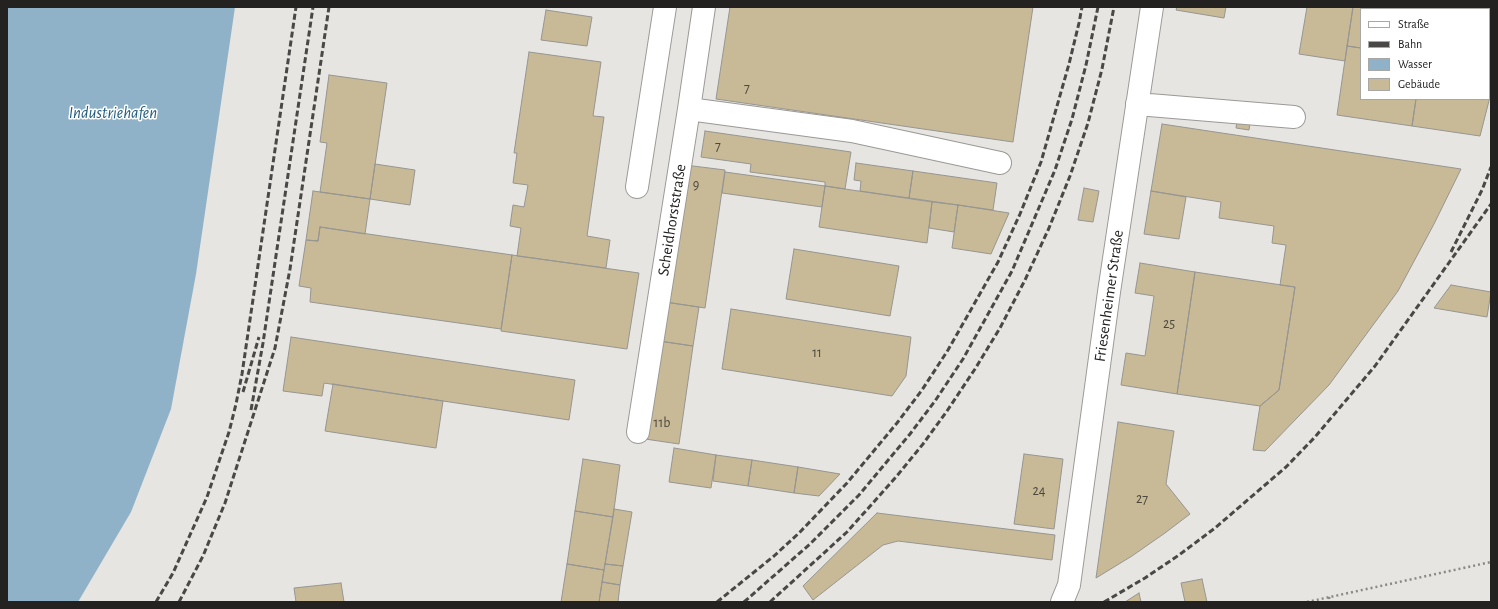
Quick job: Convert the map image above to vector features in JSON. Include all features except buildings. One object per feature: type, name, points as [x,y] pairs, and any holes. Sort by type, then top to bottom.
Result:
[{"type":"street","points":[[637,187],[665,7]]},
{"type":"street","name":"Scheidhorststraße","points":[[638,432],[704,7]]},
{"type":"street","name":"Friesenheimer Straße","points":[[1068,596],[1109,292],[1152,7]]},
{"type":"street","points":[[1137,104],[1294,117]]},
{"type":"street","points":[[689,109],[852,131],[1000,163]]},
{"type":"path","points":[[1306,602],[1491,562]]},
{"type":"path","points":[[1329,597],[1330,602]]},
{"type":"water","name":"Industriehafen","points":[[7,7],[235,7],[196,274],[171,409],[131,512],[78,602],[7,602]]},
{"type":"railway","points":[[156,602],[173,573],[207,497],[229,432],[236,404],[242,374],[296,7]]},
{"type":"railway","points":[[251,410],[263,343],[313,7]]},
{"type":"railway","points":[[179,602],[203,556],[225,503],[275,348],[290,269],[329,7]]},
{"type":"railway","points":[[717,602],[774,556],[799,533],[847,483],[897,423],[922,390],[948,350],[998,262],[1020,214],[1041,162],[1069,64],[1082,7]]},
{"type":"railway","points":[[744,602],[810,544],[859,495],[910,434],[935,401],[963,359],[1012,271],[1055,170],[1072,119],[1086,65],[1098,7]]},
{"type":"railway","points":[[770,602],[847,532],[896,477],[947,411],[1000,328],[1025,280],[1049,228],[1070,176],[1088,123],[1102,69],[1114,7]]},
{"type":"railway","points":[[1451,252],[1482,190],[1491,167]]},
{"type":"railway","points":[[1104,602],[1145,578],[1179,555],[1215,528],[1286,467],[1315,437],[1375,366],[1491,204]]},
{"type":"railway","points":[[243,392],[259,337]]}]
